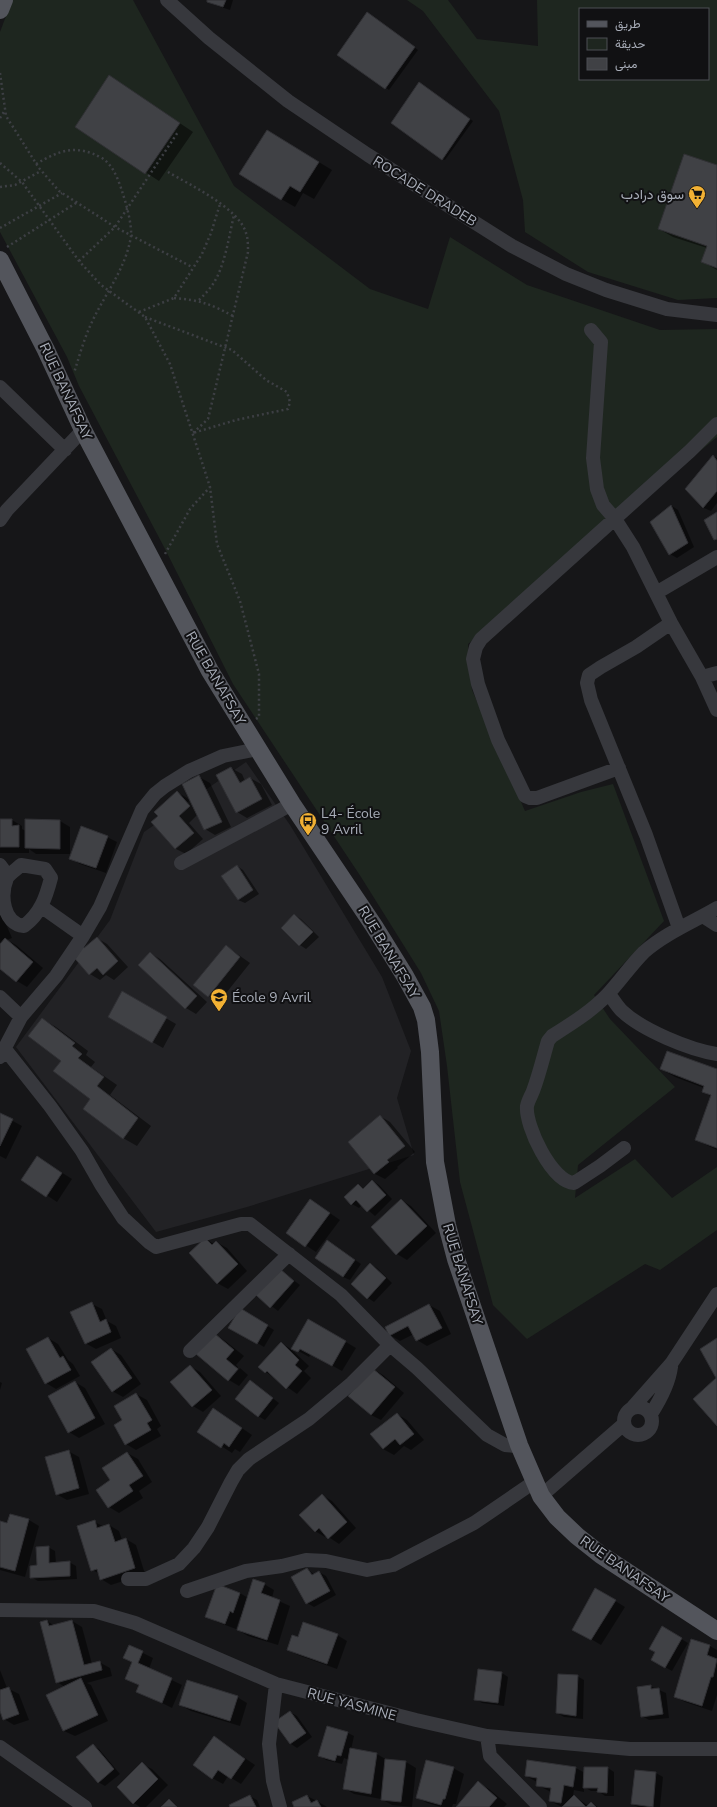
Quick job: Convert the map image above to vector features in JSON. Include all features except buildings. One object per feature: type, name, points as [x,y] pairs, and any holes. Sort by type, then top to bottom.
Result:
[{"type":"main road","points":[[0,10],[4,0]]},
{"type":"main road","name":"RUE BANAFSAY","points":[[3,254],[83,430],[210,671],[292,804],[374,926],[422,1006],[426,1020],[430,1052],[435,1162],[447,1225],[456,1259],[519,1445],[537,1489],[562,1521],[601,1555],[717,1631]]},
{"type":"street","name":"ROCADE DRADEB","points":[[167,0],[209,38],[288,101],[368,155],[512,246],[566,274],[606,290],[667,309],[717,315]]},
{"type":"street","points":[[591,330],[601,342],[593,458],[597,489],[603,505],[633,547],[671,623],[702,678],[717,710]]},
{"type":"street","points":[[0,388],[65,450]]},
{"type":"street","points":[[619,768],[542,797],[533,799],[525,796],[498,740],[478,684],[473,659],[476,647],[481,639],[690,451],[717,424]]},
{"type":"street","points":[[0,520],[7,510],[83,430]]},
{"type":"street","points":[[656,593],[717,557]]},
{"type":"street","points":[[671,623],[636,647],[601,667],[588,678],[587,683],[591,700],[646,835],[679,928]]},
{"type":"street","points":[[702,678],[717,673]]},
{"type":"street","points":[[258,749],[223,756],[189,771],[155,794],[142,810],[100,907],[83,936],[56,976],[21,1017],[2,1053],[50,1106],[82,1151],[102,1186],[124,1218],[150,1243],[156,1247],[247,1223],[256,1227],[340,1295],[390,1345],[417,1368],[487,1435],[505,1445],[519,1445]]},
{"type":"street","points":[[181,863],[292,804]]},
{"type":"street","points":[[21,865],[46,869],[51,878],[42,907],[24,926],[12,922],[7,916],[3,897],[5,883],[4,870],[21,865]]},
{"type":"street","points":[[42,907],[83,936]]},
{"type":"street","points":[[624,1148],[577,1182],[567,1181],[558,1175],[542,1151],[530,1128],[527,1112],[527,1105],[533,1092],[549,1038],[590,1010],[609,994],[622,976],[643,953],[655,943],[679,928],[717,908]]},
{"type":"street","points":[[703,916],[717,925]]},
{"type":"street","points":[[609,994],[622,1010],[650,1029],[675,1042],[694,1049],[717,1054]]},
{"type":"street","points":[[0,997],[21,1017]]},
{"type":"street","points":[[190,1351],[289,1254]]},
{"type":"street","points":[[187,1591],[246,1571],[282,1566],[306,1560],[326,1561],[367,1570],[394,1565],[537,1489],[624,1424],[626,1414],[671,1364],[717,1294]]},
{"type":"street","points":[[128,1579],[146,1579],[178,1564],[194,1548],[238,1470],[249,1459],[309,1418],[352,1383],[390,1345]]},
{"type":"street","points":[[624,1424],[633,1435],[643,1435],[651,1428],[651,1414],[661,1396],[670,1374],[671,1364]]},
{"type":"street","points":[[633,1407],[643,1408],[651,1414]]},
{"type":"street","name":"RUE YASMINE","points":[[0,1610],[73,1610],[100,1613],[135,1623],[276,1684],[416,1720],[487,1736],[630,1748],[717,1749]]},
{"type":"street","points":[[276,1684],[269,1744],[273,1781],[280,1807]]},
{"type":"street","points":[[487,1736],[490,1756],[540,1807]]},
{"type":"street","points":[[0,1747],[85,1807]]},
{"type":"path","points":[[0,73],[6,116],[36,164],[62,193],[115,227],[192,267]]},
{"type":"path","points":[[0,118],[5,110]]},
{"type":"path","points":[[79,261],[115,227],[178,132]]},
{"type":"path","points":[[36,164],[65,150],[79,150],[93,154],[104,160],[117,176],[127,210],[131,235],[119,274],[90,325],[75,371],[68,399]]},
{"type":"path","points":[[0,163],[22,182],[41,206],[79,261],[101,284],[145,317],[232,350],[266,380],[287,392],[290,402],[288,409],[236,420],[193,433]]},
{"type":"path","points":[[0,187],[15,185],[41,170]]},
{"type":"path","points":[[168,172],[220,204],[238,218],[246,232],[248,252],[208,419],[193,433]]},
{"type":"path","points":[[0,228],[62,193]]},
{"type":"path","points":[[3,254],[76,203]]},
{"type":"path","points":[[174,298],[192,267],[202,254],[211,233],[220,204]]},
{"type":"path","points":[[199,300],[214,284],[219,272],[227,247],[234,215]]},
{"type":"path","points":[[139,312],[174,298],[199,300],[215,306],[232,316]]},
{"type":"path","points":[[145,317],[170,364],[193,433],[210,487],[217,544],[240,602],[259,674],[259,717],[244,727]]},
{"type":"path","points":[[156,568],[190,509],[210,487]]},
{"type":"shaded area","name":"École 9 Avril","points":[[246,762],[290,825],[382,977],[411,1051],[397,1098],[414,1155],[247,1207],[156,1232],[16,1047],[110,920],[144,832]]},
{"type":"green space","points":[[12,0],[133,0],[234,186],[370,289],[428,309],[450,237],[527,285],[660,330],[717,329],[717,437],[468,644],[472,690],[525,811],[581,792],[613,784],[664,921],[594,995],[610,1019],[675,1087],[578,1165],[575,1198],[635,1159],[672,1198],[717,1167],[717,1230],[660,1270],[645,1264],[527,1339],[493,1305],[460,1182],[447,1066],[439,1011],[421,973],[361,877],[233,684],[164,547],[79,386],[67,357],[0,232],[0,32]]},
{"type":"green space","points":[[407,0],[448,0],[477,39],[538,46],[537,0],[717,0],[717,298],[678,300],[588,272],[525,232],[523,200],[499,111],[423,11]]},
{"type":"place","name":"سوق درادب","points":[[697,209]]},
{"type":"place","name":"L4- École 9 Avril","points":[[308,836]]},
{"type":"place","name":"École 9 Avril","points":[[219,1012]]}]
